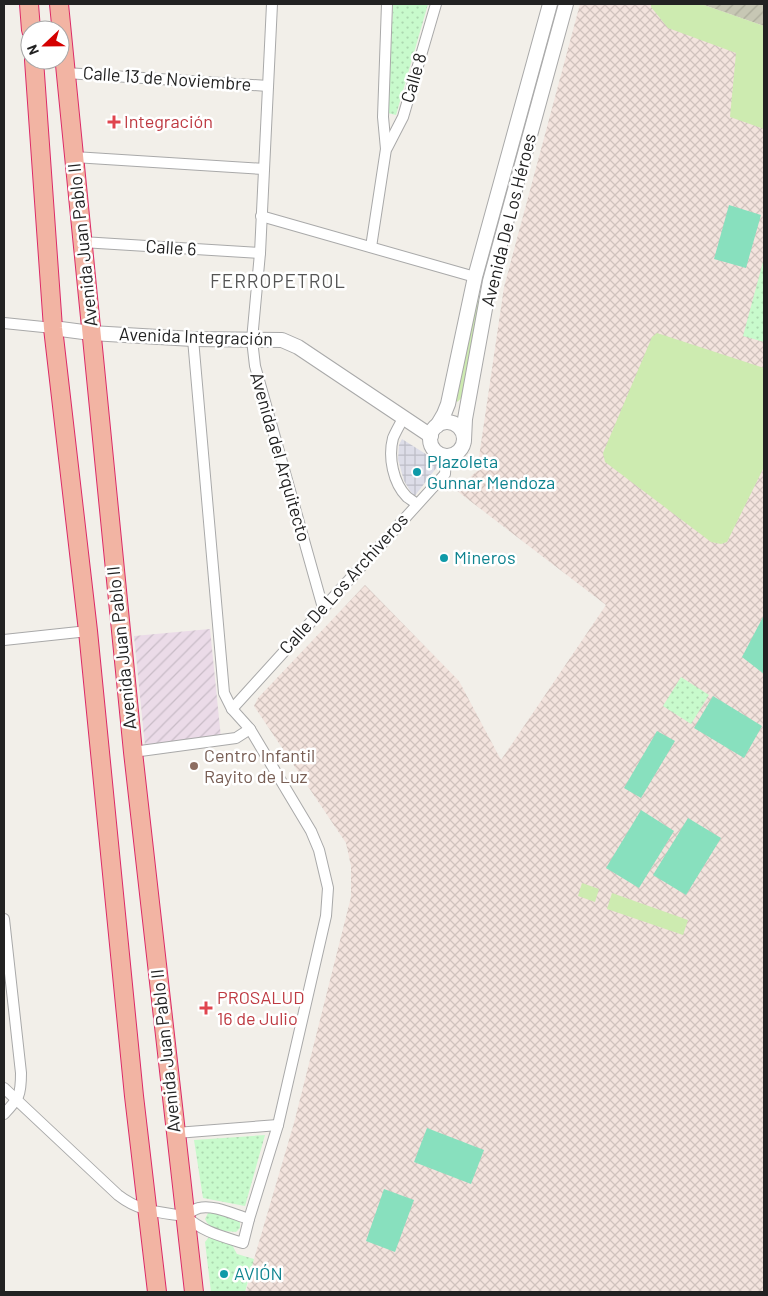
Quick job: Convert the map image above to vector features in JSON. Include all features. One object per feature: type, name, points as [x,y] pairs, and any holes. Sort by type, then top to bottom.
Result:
[{"type":"highway","points":[[29,4],[30,20]]},
{"type":"highway","name":"Avenida Juan Pablo II","points":[[59,4],[133,752],[194,1292]]},
{"type":"highway","name":"Avenida Juan Pablo II","points":[[35,70],[54,328],[88,631],[134,1096],[157,1292]]},
{"type":"street","name":"Avenida del Arquitecto","points":[[272,4],[260,253],[252,340],[255,366],[323,608]]},
{"type":"street","points":[[371,248],[386,149],[383,117],[387,4]]},
{"type":"street","name":"Calle 8","points":[[386,149],[403,117],[436,4]]},
{"type":"street","name":"Avenida De Los Héroes","points":[[434,431],[448,404],[476,277],[550,4]]},
{"type":"street","name":"Avenida De Los Héroes","points":[[464,440],[465,419],[490,281],[566,4]]},
{"type":"street","name":"Calle 13 de Noviembre","points":[[66,73],[268,86]]},
{"type":"street","points":[[74,157],[264,169]]},
{"type":"street","points":[[262,216],[476,277]]},
{"type":"street","name":"Calle 6","points":[[82,242],[260,253]]},
{"type":"street","points":[[4,323],[54,328]]},
{"type":"street","name":"Avenida Integración","points":[[54,328],[91,333],[193,339],[282,340],[298,347],[404,417],[434,431]]},
{"type":"street","points":[[4,1088],[127,1202],[148,1211],[185,1216],[204,1230],[243,1243],[278,1125],[326,916],[328,888],[319,850],[311,831],[250,729],[232,709],[224,693],[193,339]]},
{"type":"street","points":[[404,417],[393,438],[391,454],[393,469],[398,483],[406,496],[417,504]]},
{"type":"street","points":[[447,423],[457,426],[463,434],[464,440],[460,450],[446,456],[440,454],[432,446],[434,431],[447,423]]},
{"type":"street","name":"Calle De Los Archiveros","points":[[232,709],[445,474],[446,456]]},
{"type":"street","points":[[4,640],[88,631]]},
{"type":"street","points":[[133,752],[236,738],[250,729]]},
{"type":"street","points":[[4,919],[21,1073],[20,1094],[4,1114]]},
{"type":"street","points":[[176,1133],[278,1125]]},
{"type":"street","points":[[185,1216],[200,1207],[212,1207],[249,1219]]},
{"type":"shaded area","points":[[580,4],[701,4],[764,26],[764,1292],[246,1292],[294,1123],[351,897],[351,866],[346,843],[254,706],[258,698],[365,585],[459,681],[501,760],[606,605],[452,487],[469,478],[483,466],[479,457],[504,287]]},
{"type":"shaded area","points":[[701,4],[764,4],[764,26]]},
{"type":"shaded area","name":"Plazoleta Gunnar Mendoza","points":[[402,439],[440,463],[414,497],[404,481],[398,459],[399,445]]},
{"type":"shaded area","points":[[210,629],[221,738],[145,746],[134,636]]},
{"type":"green space","points":[[393,4],[428,4],[396,115],[388,113]]},
{"type":"green space","points":[[651,4],[701,4],[764,26],[764,129],[730,117],[736,53],[668,28],[651,7]]},
{"type":"green space","points":[[729,205],[761,215],[746,268],[714,259]]},
{"type":"green space","points":[[764,258],[764,342],[743,336]]},
{"type":"green space","points":[[481,289],[464,396],[457,402],[454,394]]},
{"type":"green space","points":[[657,333],[764,368],[764,467],[727,542],[721,544],[711,542],[605,462],[603,453],[652,337]]},
{"type":"green space","points":[[764,615],[764,674],[742,657]]},
{"type":"green space","points":[[681,677],[709,695],[691,724],[663,706]]},
{"type":"green space","points":[[713,696],[762,726],[744,758],[694,728]]},
{"type":"green space","points":[[657,731],[675,741],[641,798],[624,788]]},
{"type":"green space","points":[[641,810],[674,831],[639,888],[606,868]]},
{"type":"green space","points":[[688,818],[721,838],[686,895],[653,875]]},
{"type":"green space","points":[[582,883],[599,889],[595,902],[578,896]]},
{"type":"green space","points":[[612,893],[688,920],[683,935],[607,909]]},
{"type":"green space","points":[[427,1128],[484,1150],[471,1184],[414,1162]]},
{"type":"green space","points":[[265,1135],[245,1206],[203,1198],[194,1140]]},
{"type":"green space","points":[[384,1189],[414,1200],[395,1252],[366,1241]]},
{"type":"green space","points":[[213,1212],[236,1217],[240,1222],[240,1228],[236,1232],[222,1231],[210,1226],[205,1219],[208,1213]]},
{"type":"green space","points":[[209,1237],[231,1243],[237,1254],[254,1259],[245,1292],[211,1292],[205,1242]]},
{"type":"place","name":"Integración","points":[[114,122]]},
{"type":"place","name":"Plazoleta Gunnar Mendoza","points":[[417,472]]},
{"type":"place","name":"Mineros","points":[[444,558]]},
{"type":"place","name":"Centro Infantil Rayito de Luz","points":[[194,766]]},
{"type":"place","name":"PROSALUD 16 de Julio","points":[[206,1008]]},
{"type":"place","name":"AVIÓN","points":[[224,1274]]},
{"type":"district","name":"FERROPETROL","points":[[278,281]]}]
